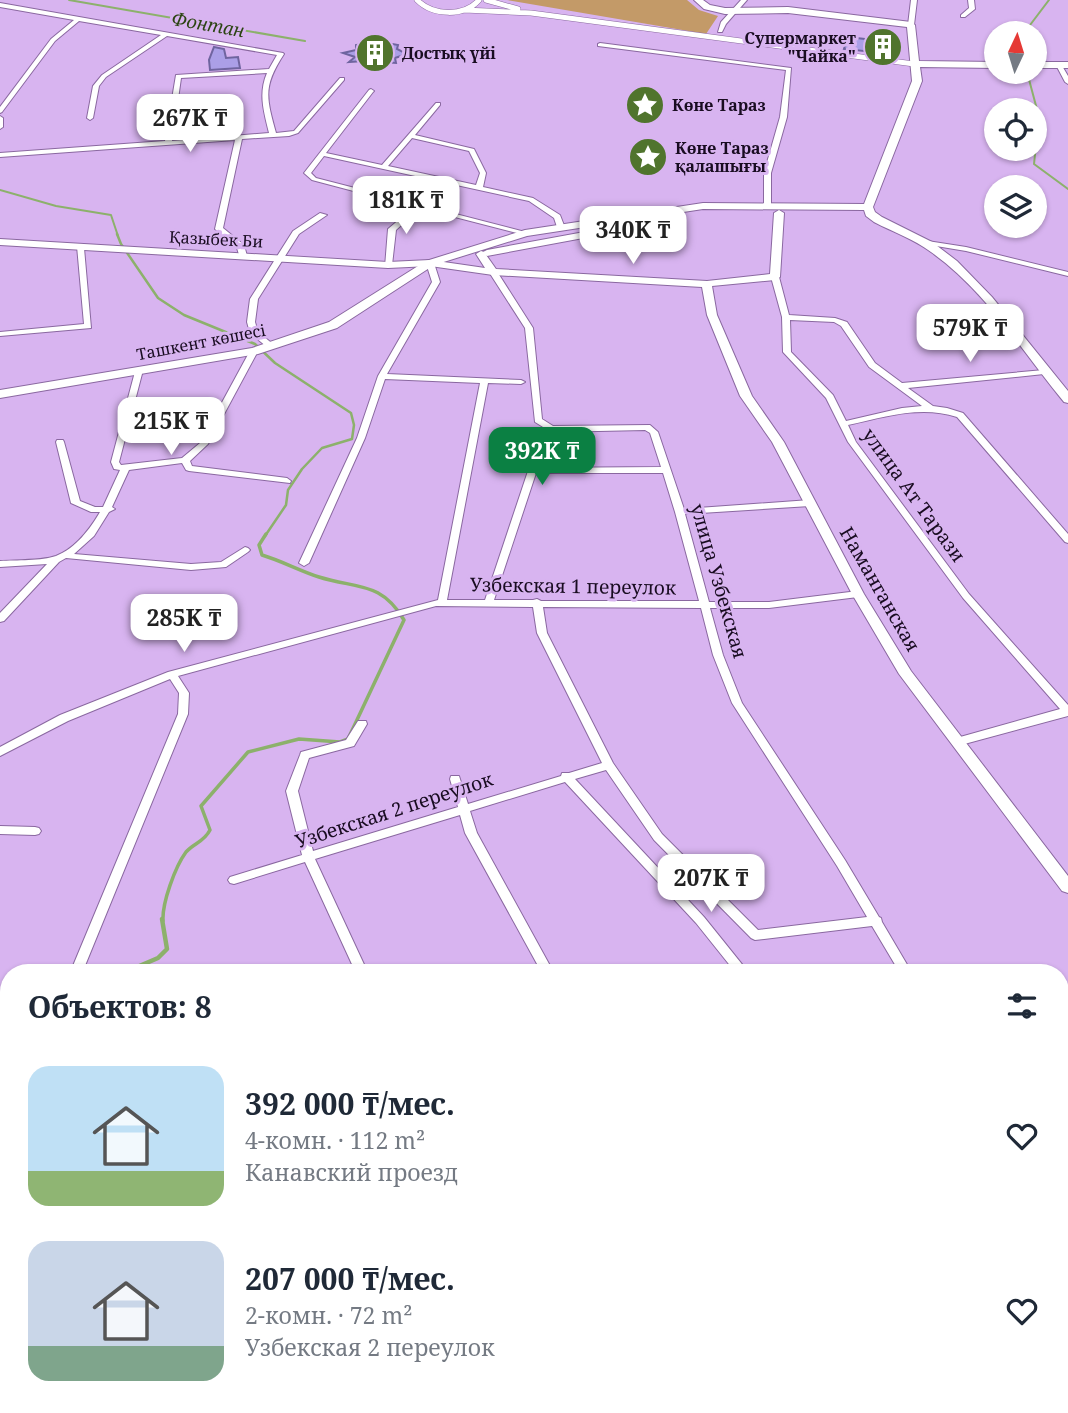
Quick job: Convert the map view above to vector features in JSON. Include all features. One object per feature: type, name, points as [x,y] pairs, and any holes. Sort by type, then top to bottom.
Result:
[{"type":"main road","points":[[698,0],[712,9],[798,11],[911,25],[917,81],[869,211]]},
{"type":"main road","points":[[914,64],[984,65]]},
{"type":"main road","points":[[430,262],[481,254],[703,205],[768,205],[869,211],[924,242],[946,258],[977,289],[1044,372],[1063,386],[1068,399]]},
{"type":"main road","points":[[430,262],[525,233],[650,217],[869,211]]},
{"type":"main road","name":"Ташкент көшесі","points":[[0,394],[254,351],[333,325],[430,262]]},
{"type":"street","points":[[419,0],[423,7],[436,11],[531,13],[775,48],[914,64]]},
{"type":"street","points":[[464,10],[477,4],[478,0]]},
{"type":"street","points":[[486,0],[531,13]]},
{"type":"street","points":[[720,31],[723,23],[744,0]]},
{"type":"street","points":[[911,25],[914,0]]},
{"type":"street","points":[[963,16],[972,9],[971,0]]},
{"type":"street","points":[[0,5],[281,54],[269,71],[262,94],[273,135]]},
{"type":"street","points":[[0,111],[54,40],[77,20]]},
{"type":"street","points":[[90,118],[96,86],[104,76],[166,34]]},
{"type":"street","points":[[600,45],[789,69],[782,122],[768,162],[764,186],[768,205]]},
{"type":"street","points":[[1064,65],[1068,82]]},
{"type":"street","points":[[168,142],[178,76],[269,71]]},
{"type":"street","points":[[0,155],[296,132],[342,79]]},
{"type":"street","points":[[371,91],[307,173],[314,179],[525,233]]},
{"type":"street","points":[[385,166],[438,104]]},
{"type":"street","points":[[0,118],[0,127]]},
{"type":"street","points":[[410,136],[472,150],[483,173],[479,188]]},
{"type":"street","points":[[239,137],[219,229],[241,247],[243,256]]},
{"type":"street","points":[[322,154],[519,196],[542,204],[557,217],[561,228]]},
{"type":"street","points":[[388,265],[392,229],[419,206]]},
{"type":"street","points":[[775,277],[779,213]]},
{"type":"street","points":[[270,345],[254,333],[251,322],[254,299],[296,233],[323,215]]},
{"type":"street","name":"Қазыбек Би","points":[[0,242],[388,265],[430,262],[493,272],[707,284],[775,277]]},
{"type":"street","points":[[924,242],[1068,274]]},
{"type":"street","points":[[0,334],[88,326],[80,248]]},
{"type":"street","points":[[481,254],[493,272]]},
{"type":"street","points":[[304,563],[361,438],[382,376],[436,282],[430,262]]},
{"type":"street","name":"улица Узбекская","points":[[493,272],[529,328],[538,420],[551,429],[652,429],[680,512],[718,655],[737,703],[877,921],[901,964]]},
{"type":"street","name":"улица Ат Тарази","points":[[775,277],[786,317],[787,352],[830,397],[852,442],[966,596],[1067,712]]},
{"type":"street","name":"Наманганская","points":[[707,284],[712,315],[746,396],[778,442],[858,594],[906,674],[1068,887]]},
{"type":"street","points":[[786,317],[835,320],[844,324],[872,365],[930,408]]},
{"type":"street","points":[[139,370],[117,467],[185,460],[204,444],[254,351]]},
{"type":"street","points":[[899,386],[1044,372]]},
{"type":"street","points":[[382,376],[522,382]]},
{"type":"street","points":[[442,603],[484,382]]},
{"type":"street","points":[[842,424],[930,408],[948,410],[960,415],[1068,540]]},
{"type":"street","points":[[60,442],[76,503],[94,510],[110,509]]},
{"type":"street","points":[[185,460],[189,468],[287,481]]},
{"type":"street","points":[[68,556],[110,509],[125,468]]},
{"type":"street","points":[[489,602],[532,470],[666,470]]},
{"type":"street","points":[[680,512],[810,503]]},
{"type":"street","points":[[0,564],[56,560],[68,556],[191,566],[223,565],[245,551]]},
{"type":"street","points":[[0,619],[56,560]]},
{"type":"street","name":"Узбекская 1 переулок","points":[[172,674],[442,603],[769,605],[858,594]]},
{"type":"street","points":[[537,602],[542,632],[608,765],[658,837],[755,934],[877,921]]},
{"type":"street","points":[[0,752],[64,718],[172,674],[184,693],[183,715],[80,964]]},
{"type":"street","points":[[957,742],[1067,712]]},
{"type":"street","points":[[358,964],[309,858],[292,791],[305,755],[350,743],[362,724]]},
{"type":"street","name":"Узбекская 2 переулок","points":[[234,880],[608,765]]},
{"type":"street","points":[[566,776],[700,920],[736,964]]},
{"type":"street","points":[[455,779],[471,833],[543,964]]},
{"type":"street","points":[[0,830],[35,831]]},
{"type":"shaded area","points":[[507,0],[687,0],[699,10],[718,16],[706,34]]},
{"type":"building","points":[[848,37],[896,42],[893,54],[844,49]]},
{"type":"building","name":"Достық үйі","points":[[376,41],[398,45],[397,49],[407,54],[395,58],[396,63],[381,62],[372,66],[364,61],[349,62],[355,57],[343,53],[356,50],[356,45]]},
{"type":"building","points":[[214,47],[224,49],[226,58],[238,57],[240,68],[210,70],[209,60]]},
{"type":"waterway","name":"Фонтан","points":[[69,0],[305,41]]},
{"type":"waterway","points":[[1033,21],[1049,0]]},
{"type":"waterway","points":[[1030,84],[1039,117],[1034,164],[1068,189]]},
{"type":"waterway","points":[[0,190],[56,206],[111,215],[118,236]]},
{"type":"waterway","points":[[117,234],[158,298],[184,315],[255,344],[275,363],[351,413],[354,425],[352,439],[322,448],[302,469],[288,490],[286,505],[265,536]]},
{"type":"waterway","points":[[163,921],[167,895],[178,867],[186,852],[210,830],[201,806],[248,752],[299,739],[340,742],[348,739],[404,620],[395,607],[377,592],[319,577],[262,555],[259,545],[266,534]]},
{"type":"waterway","points":[[144,964],[158,958],[167,949],[162,919]]},
{"type":"place","name":"Супермаркет \"Чайка\"","points":[[883,47]]},
{"type":"place","name":"Достық үйі","points":[[375,53]]},
{"type":"place","name":"Көне Тараз","points":[[645,105]]},
{"type":"place","name":"Көне Тараз қалашығы","points":[[648,157]]}]
